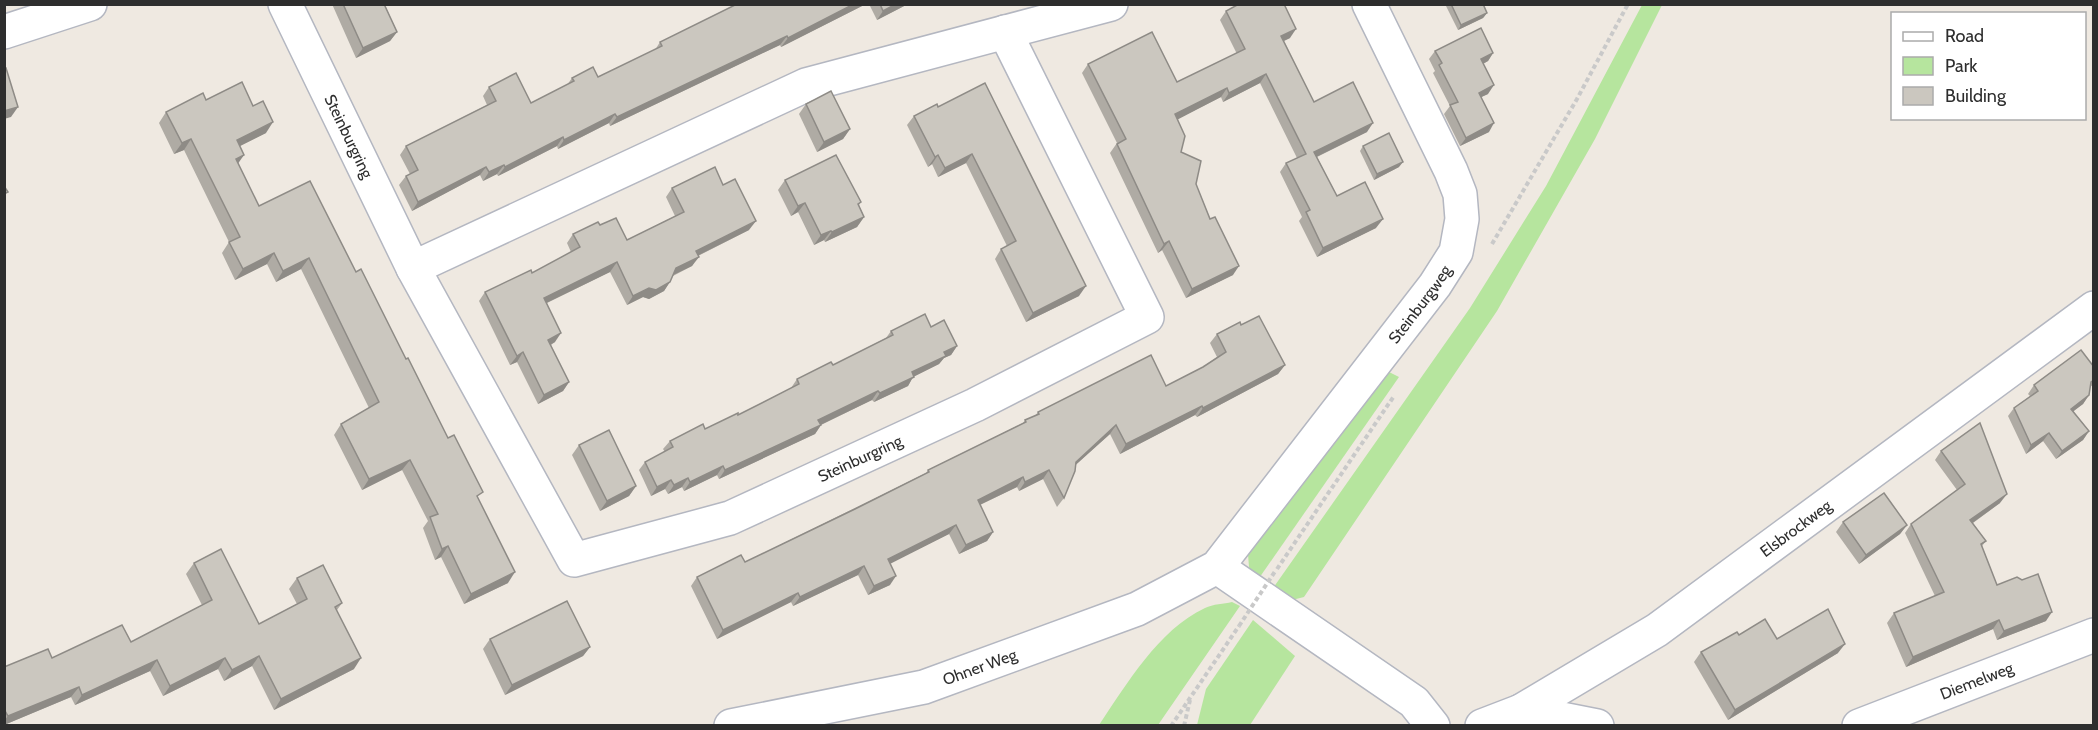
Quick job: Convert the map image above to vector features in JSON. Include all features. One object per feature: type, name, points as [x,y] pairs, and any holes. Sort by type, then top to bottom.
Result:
[{"type":"street","points":[[4,32],[90,4]]},
{"type":"street","name":"Steinburgring","points":[[285,4],[413,268],[574,560],[730,518],[975,405],[1147,317],[1005,32]]},
{"type":"street","points":[[413,268],[806,85],[1111,4]]},
{"type":"street","name":"Steinburgweg","points":[[1217,567],[1435,285],[1456,252],[1462,219],[1460,194],[1451,171],[1369,4]]},
{"type":"street","name":"Elsbrockweg","points":[[1482,726],[1521,711],[1657,630],[2094,308]]},
{"type":"street","points":[[1217,567],[1414,702],[1433,726]]},
{"type":"street","name":"Ohner Weg","points":[[731,726],[924,687],[1137,609],[1217,567]]},
{"type":"street","name":"Diemelweg","points":[[1859,726],[2094,635]]},
{"type":"street","points":[[1521,711],[1597,726]]},
{"type":"path","points":[[1171,726],[1276,570]]},
{"type":"path","points":[[1184,726],[1190,697]]},
{"type":"green space","points":[[1642,5],[1662,5],[1595,139],[1497,311],[1304,597],[1292,600],[1271,591],[1470,308],[1546,186]]},
{"type":"green space","points":[[1387,371],[1399,377],[1255,584],[1249,567],[1248,554]]},
{"type":"green space","points":[[1232,602],[1240,606],[1158,725],[1099,725],[1145,659],[1173,630],[1205,608]]},
{"type":"green space","points":[[1253,620],[1295,656],[1250,725],[1197,725],[1206,689]]},
{"type":"building","points":[[343,4],[384,4],[397,32],[363,48]]},
{"type":"building","points":[[737,4],[854,4],[788,38],[787,36],[617,117],[615,114],[564,140],[563,137],[505,167],[504,165],[489,172],[486,167],[418,202],[406,176],[418,170],[406,146],[496,101],[489,87],[516,73],[531,103],[574,81],[572,78],[593,67],[598,77],[662,46],[660,42]]},
{"type":"building","points":[[880,4],[896,4],[883,11]]},
{"type":"building","points":[[1239,4],[1284,4],[1296,29],[1281,36],[1314,102],[1353,82],[1373,123],[1314,152],[1337,196],[1365,182],[1383,219],[1323,248],[1306,212],[1310,210],[1286,163],[1306,154],[1266,74],[1229,93],[1227,88],[1175,114],[1185,136],[1181,152],[1201,161],[1196,184],[1210,219],[1215,217],[1239,266],[1192,289],[1169,241],[1164,244],[1117,144],[1126,139],[1088,64],[1152,32],[1177,82],[1245,49],[1226,11]]},
{"type":"building","points":[[1451,4],[1483,4],[1487,13],[1461,25]]},
{"type":"building","points":[[1481,28],[1493,53],[1481,59],[1494,85],[1479,93],[1494,123],[1466,138],[1450,105],[1458,102],[1439,65],[1442,63],[1435,51]]},
{"type":"building","points":[[6,68],[18,107],[4,111],[4,69]]},
{"type":"building","points":[[242,82],[253,106],[263,101],[273,122],[237,140],[244,155],[236,159],[259,206],[310,181],[356,272],[361,269],[448,438],[454,435],[483,492],[477,496],[515,572],[471,594],[448,546],[442,549],[430,517],[438,514],[410,460],[369,479],[341,424],[379,402],[309,258],[283,271],[274,253],[243,269],[229,242],[240,237],[191,139],[182,143],[166,112],[203,93],[206,100]]},
{"type":"building","points":[[985,83],[1086,286],[1033,313],[1001,249],[1016,241],[972,154],[945,168],[938,155],[935,157],[914,116],[937,104],[938,107]]},
{"type":"building","points":[[831,91],[850,129],[824,142],[806,104]]},
{"type":"building","points":[[1389,133],[1403,162],[1377,174],[1363,146]]},
{"type":"building","points":[[836,155],[861,202],[858,204],[864,217],[821,235],[805,203],[798,206],[785,180]]},
{"type":"building","points":[[715,167],[723,185],[735,179],[756,221],[696,251],[699,257],[676,268],[670,282],[656,290],[649,288],[633,296],[617,262],[544,298],[561,333],[548,340],[569,382],[544,395],[523,352],[517,356],[485,292],[531,270],[532,273],[580,247],[573,234],[598,222],[600,225],[616,218],[627,240],[684,212],[672,188]]},
{"type":"building","points":[[925,314],[931,327],[944,320],[957,346],[944,352],[946,356],[912,372],[914,377],[880,393],[878,391],[818,420],[821,425],[725,470],[723,466],[690,482],[688,478],[674,485],[671,480],[657,487],[645,462],[673,447],[670,441],[703,424],[705,429],[738,413],[738,415],[799,384],[797,379],[831,362],[833,365],[893,335],[891,331]]},
{"type":"building","points":[[1259,316],[1285,365],[1203,408],[1202,406],[1126,444],[1116,425],[1076,462],[1075,471],[1064,498],[1049,470],[1025,482],[1023,477],[978,500],[993,532],[966,545],[956,525],[888,559],[896,576],[874,586],[864,566],[800,597],[798,593],[723,630],[697,577],[741,555],[745,562],[855,509],[1151,355],[1166,386],[1226,352],[1217,334],[1240,322],[1241,325]]},
{"type":"building","points":[[2081,350],[2094,367],[2094,380],[2091,382],[2089,395],[2071,409],[2089,431],[2062,451],[2049,433],[2031,445],[2014,408],[2038,391],[2034,385]]},
{"type":"building","points":[[1980,423],[2007,494],[1970,520],[1986,541],[1981,544],[1997,585],[2017,577],[2022,580],[2038,574],[2052,612],[2004,631],[1999,620],[1913,657],[1894,613],[1944,592],[1911,524],[1965,484],[1941,451]]},
{"type":"building","points":[[609,430],[636,486],[607,501],[579,445]]},
{"type":"building","points":[[1884,493],[1907,525],[1866,555],[1843,522]]},
{"type":"building","points":[[221,549],[259,624],[307,599],[297,578],[323,565],[342,603],[335,607],[361,658],[281,699],[259,656],[232,670],[225,658],[170,686],[157,660],[82,695],[79,687],[8,716],[4,709],[4,667],[48,649],[52,658],[122,625],[131,642],[212,600],[194,563]]},
{"type":"building","points":[[567,601],[590,647],[512,685],[490,639]]},
{"type":"building","points":[[1828,609],[1845,644],[1735,710],[1701,652],[1737,632],[1739,635],[1765,619],[1777,639]]}]
